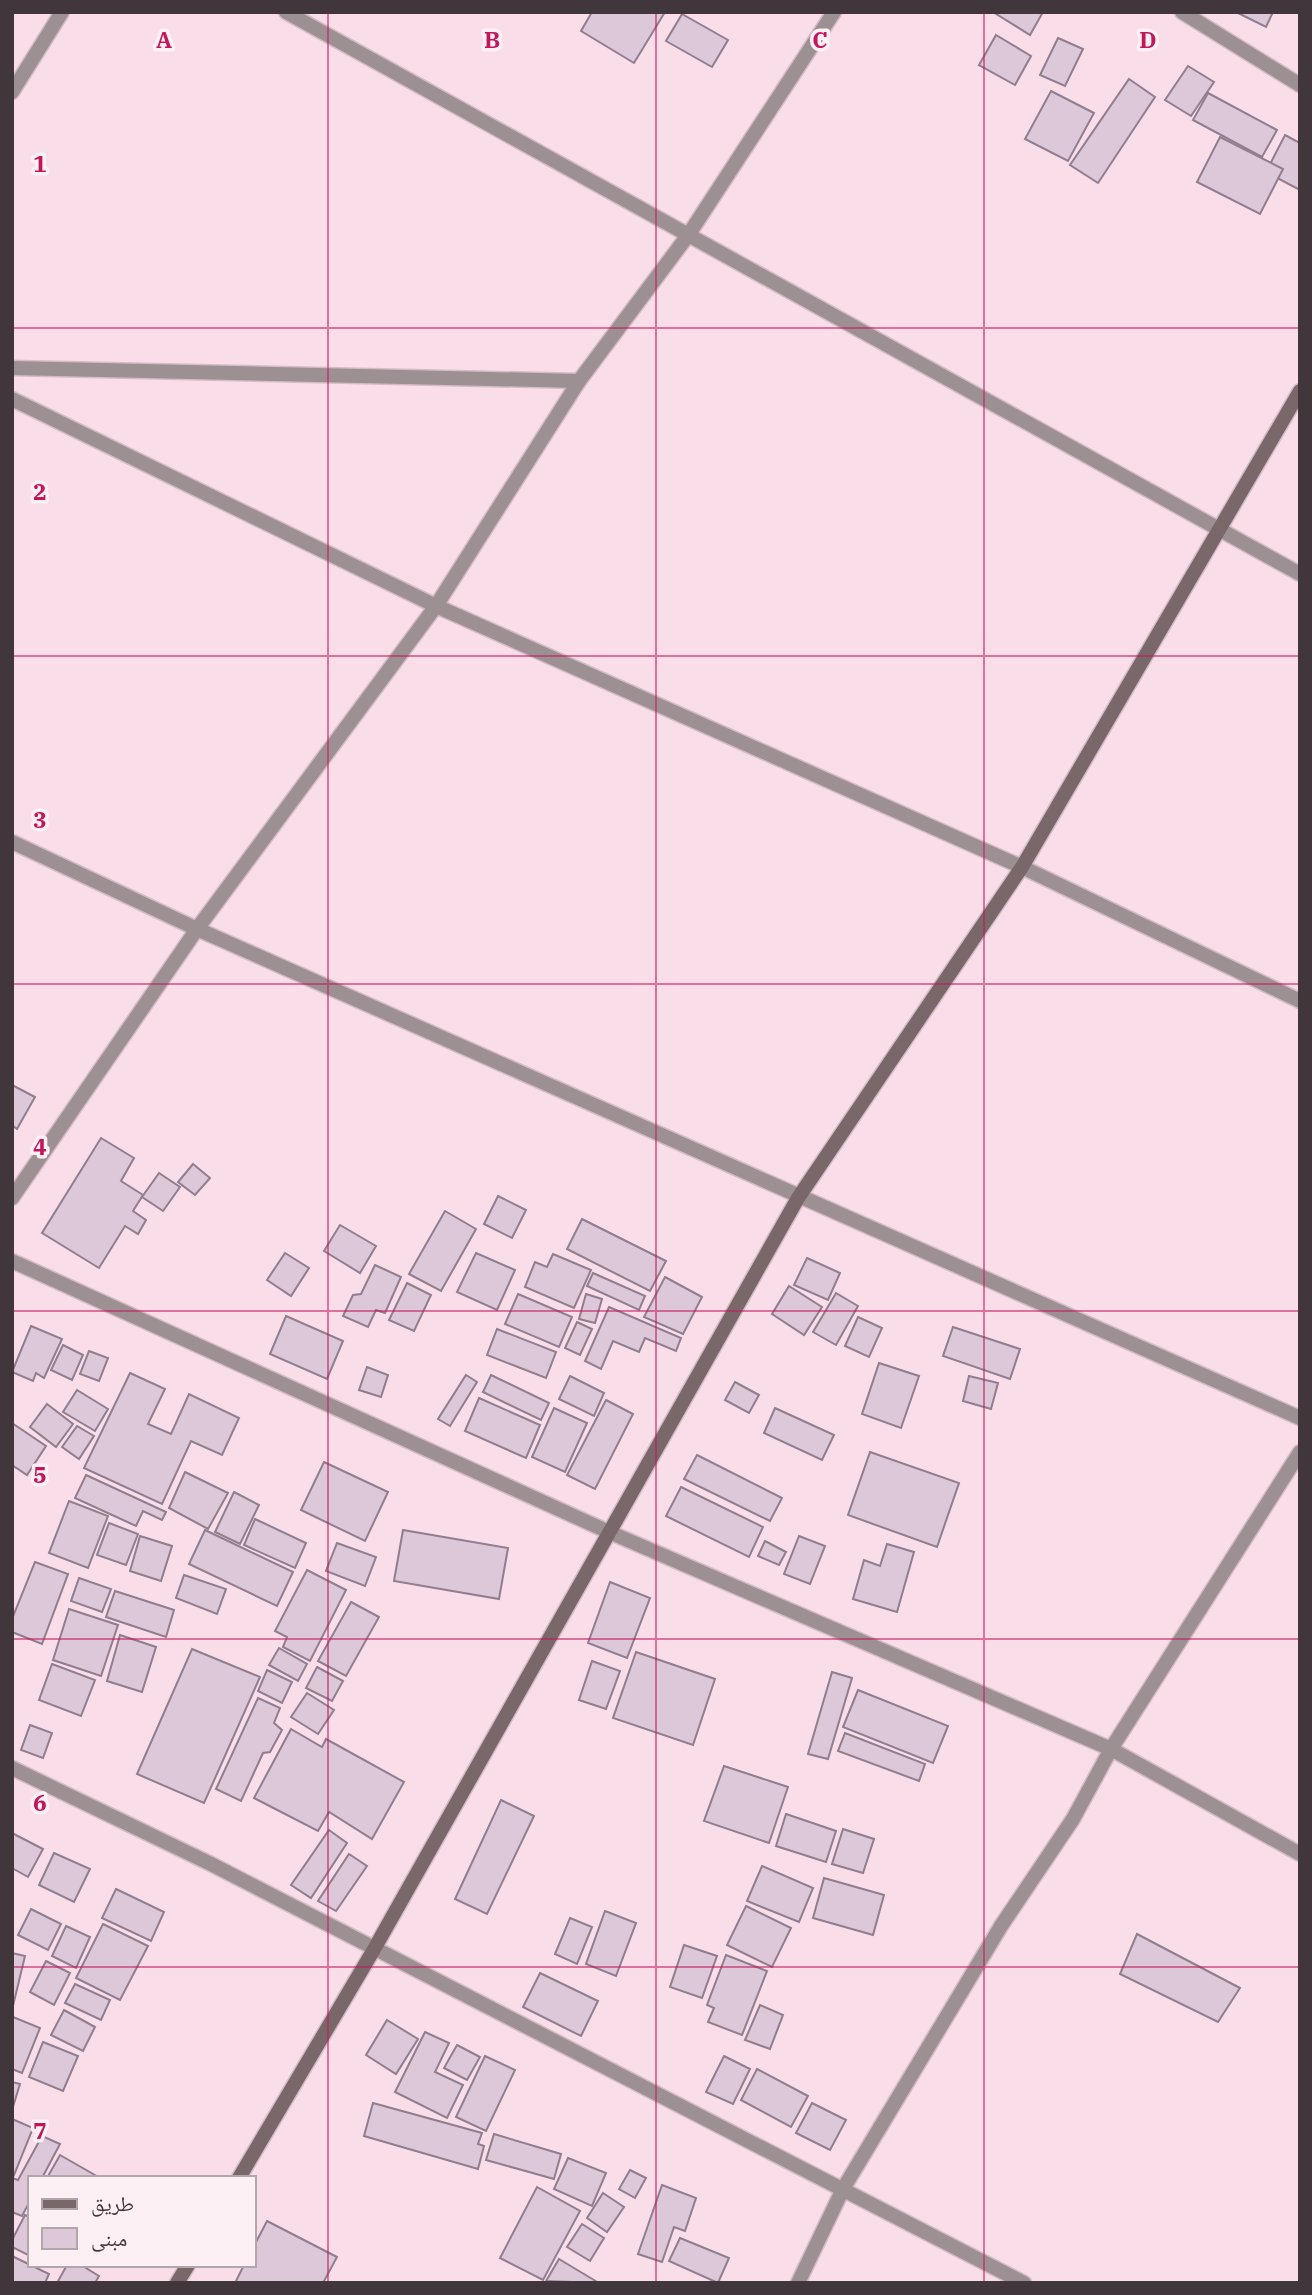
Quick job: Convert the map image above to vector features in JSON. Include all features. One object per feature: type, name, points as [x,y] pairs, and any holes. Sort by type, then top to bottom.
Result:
[{"type":"street","points":[[12,92],[62,12]]},
{"type":"street","points":[[286,12],[1300,574]]},
{"type":"street","points":[[12,1198],[197,929],[436,606],[579,380],[689,234],[834,12]]},
{"type":"street","points":[[1182,12],[1300,85]]},
{"type":"street","points":[[12,368],[579,380]]},
{"type":"street","points":[[240,2176],[373,1951],[798,1198],[1022,867],[1300,391]]},
{"type":"street","points":[[12,399],[436,606],[1022,867],[1300,1001]]},
{"type":"street","points":[[12,842],[197,929],[798,1198],[1300,1418]]},
{"type":"street","points":[[12,1261],[610,1532],[1111,1749],[1300,1854]]},
{"type":"street","points":[[798,2283],[843,2189],[1001,1926],[1073,1819],[1111,1749],[1300,1452]]},
{"type":"street","points":[[12,1769],[211,1864],[373,1951],[1024,2283]]},
{"type":"street","points":[[177,2283],[187,2267]]},
{"type":"building","points":[[592,12],[665,12],[634,63],[581,31]]},
{"type":"building","points":[[993,12],[1043,12],[1030,35]]},
{"type":"building","points":[[1236,12],[1273,12],[1266,27]]},
{"type":"building","points":[[682,14],[728,40],[712,67],[666,41]]},
{"type":"building","points":[[996,35],[1031,56],[1015,85],[979,65]]},
{"type":"building","points":[[1058,38],[1083,49],[1065,86],[1040,75]]},
{"type":"building","points":[[1188,66],[1214,82],[1191,116],[1165,100]]},
{"type":"building","points":[[1129,79],[1155,97],[1098,183],[1070,165]]},
{"type":"building","points":[[1051,91],[1094,113],[1068,161],[1025,139]]},
{"type":"building","points":[[1208,93],[1277,130],[1262,157],[1193,120]]},
{"type":"building","points":[[1285,135],[1300,143],[1300,190],[1266,172]]},
{"type":"building","points":[[1220,137],[1283,169],[1260,214],[1197,182]]},
{"type":"building","points":[[12,1085],[35,1097],[17,1129],[12,1125]]},
{"type":"building","points":[[101,1138],[134,1158],[121,1181],[143,1195],[133,1211],[146,1220],[138,1234],[125,1226],[99,1268],[42,1233]]},
{"type":"building","points":[[193,1164],[210,1178],[195,1195],[178,1182]]},
{"type":"building","points":[[159,1173],[180,1187],[163,1211],[142,1197]]},
{"type":"building","points":[[498,1196],[526,1210],[512,1238],[484,1224]]},
{"type":"building","points":[[445,1211],[476,1229],[441,1291],[409,1274]]},
{"type":"building","points":[[582,1219],[666,1261],[650,1291],[567,1249]]},
{"type":"building","points":[[340,1225],[376,1246],[360,1273],[324,1251]]},
{"type":"building","points":[[285,1253],[309,1268],[291,1296],[267,1280]]},
{"type":"building","points":[[476,1253],[515,1270],[497,1310],[457,1292]]},
{"type":"building","points":[[553,1254],[591,1270],[574,1308],[525,1287],[535,1262],[547,1267]]},
{"type":"building","points":[[807,1258],[840,1273],[828,1300],[794,1285]]},
{"type":"building","points":[[375,1265],[401,1277],[385,1313],[376,1310],[368,1327],[343,1316],[353,1295],[361,1294]]},
{"type":"building","points":[[593,1273],[645,1296],[639,1310],[587,1286]]},
{"type":"building","points":[[665,1277],[702,1297],[683,1334],[644,1317]]},
{"type":"building","points":[[407,1283],[431,1295],[414,1331],[389,1320]]},
{"type":"building","points":[[789,1286],[822,1307],[804,1335],[772,1314]]},
{"type":"building","points":[[836,1293],[858,1306],[836,1345],[813,1332]]},
{"type":"building","points":[[518,1294],[572,1317],[559,1347],[505,1324]]},
{"type":"building","points":[[586,1294],[602,1299],[595,1323],[579,1319]]},
{"type":"building","points":[[609,1307],[681,1338],[676,1351],[645,1338],[639,1352],[613,1341],[601,1369],[585,1361]]},
{"type":"building","points":[[286,1316],[343,1341],[327,1379],[270,1354]]},
{"type":"building","points":[[858,1317],[882,1328],[869,1357],[845,1346]]},
{"type":"building","points":[[577,1322],[592,1329],[580,1355],[565,1348]]},
{"type":"building","points":[[31,1326],[62,1339],[44,1378],[36,1373],[33,1381],[12,1372]]},
{"type":"building","points":[[953,1327],[1020,1349],[1010,1379],[943,1356]]},
{"type":"building","points":[[497,1329],[556,1352],[546,1378],[487,1355]]},
{"type":"building","points":[[63,1345],[83,1355],[72,1380],[51,1370]]},
{"type":"building","points":[[89,1351],[108,1358],[99,1381],[80,1374]]},
{"type":"building","points":[[879,1363],[919,1376],[901,1428],[862,1414]]},
{"type":"building","points":[[367,1367],[388,1375],[381,1397],[359,1390]]},
{"type":"building","points":[[130,1373],[165,1389],[148,1424],[171,1434],[189,1394],[239,1418],[222,1455],[191,1441],[162,1504],[84,1468]]},
{"type":"building","points":[[466,1375],[477,1382],[450,1426],[438,1419]]},
{"type":"building","points":[[491,1375],[549,1403],[541,1420],[483,1392]]},
{"type":"building","points":[[570,1376],[604,1393],[594,1416],[559,1399]]},
{"type":"building","points":[[969,1376],[998,1383],[991,1409],[963,1401]]},
{"type":"building","points":[[735,1382],[759,1395],[749,1413],[725,1400]]},
{"type":"building","points":[[77,1390],[108,1409],[95,1431],[63,1412]]},
{"type":"building","points":[[479,1398],[540,1425],[526,1458],[465,1431]]},
{"type":"building","points":[[606,1400],[633,1414],[595,1489],[567,1475]]},
{"type":"building","points":[[47,1404],[73,1424],[56,1447],[30,1427]]},
{"type":"building","points":[[554,1408],[587,1423],[565,1472],[532,1457]]},
{"type":"building","points":[[775,1408],[834,1435],[822,1460],[764,1433]]},
{"type":"building","points":[[12,1423],[46,1446],[27,1475],[12,1465]]},
{"type":"building","points":[[77,1426],[94,1436],[79,1459],[62,1447]]},
{"type":"building","points":[[870,1452],[959,1483],[937,1547],[848,1515]]},
{"type":"building","points":[[697,1455],[782,1498],[770,1521],[684,1479]]},
{"type":"building","points":[[324,1462],[388,1492],[365,1541],[301,1510]]},
{"type":"building","points":[[185,1472],[228,1493],[208,1529],[169,1508]]},
{"type":"building","points":[[86,1475],[166,1512],[162,1520],[143,1511],[136,1526],[75,1498]]},
{"type":"building","points":[[681,1487],[763,1527],[749,1557],[666,1516]]},
{"type":"building","points":[[234,1492],[259,1505],[240,1544],[215,1532]]},
{"type":"building","points":[[69,1501],[108,1516],[88,1568],[49,1553]]},
{"type":"building","points":[[255,1519],[306,1543],[295,1568],[244,1545]]},
{"type":"building","points":[[109,1523],[138,1534],[126,1565],[97,1555]]},
{"type":"building","points":[[205,1530],[293,1572],[277,1606],[189,1564]]},
{"type":"building","points":[[403,1530],[508,1548],[499,1599],[394,1581]]},
{"type":"building","points":[[140,1536],[172,1546],[161,1581],[130,1571]]},
{"type":"building","points":[[799,1536],[825,1546],[810,1584],[784,1574]]},
{"type":"building","points":[[765,1541],[786,1552],[779,1565],[758,1556]]},
{"type":"building","points":[[337,1543],[376,1557],[365,1586],[326,1571]]},
{"type":"building","points":[[887,1544],[914,1552],[897,1612],[853,1599],[864,1560],[880,1566]]},
{"type":"building","points":[[35,1562],[68,1574],[42,1644],[12,1632],[12,1619]]},
{"type":"building","points":[[307,1570],[346,1590],[310,1661],[283,1647],[287,1637],[275,1631]]},
{"type":"building","points":[[184,1575],[226,1589],[217,1614],[176,1598]]},
{"type":"building","points":[[79,1578],[111,1589],[102,1612],[71,1601]]},
{"type":"building","points":[[610,1582],[650,1598],[627,1658],[588,1643]]},
{"type":"building","points":[[115,1591],[174,1610],[166,1637],[106,1617]]},
{"type":"building","points":[[351,1602],[379,1617],[346,1676],[318,1661]]},
{"type":"building","points":[[69,1609],[118,1625],[101,1676],[53,1660]]},
{"type":"building","points":[[120,1635],[156,1647],[142,1692],[107,1681]]},
{"type":"building","points":[[279,1648],[307,1664],[298,1681],[269,1665]]},
{"type":"building","points":[[192,1649],[260,1677],[204,1803],[137,1774]]},
{"type":"building","points":[[636,1652],[715,1679],[693,1745],[613,1718]]},
{"type":"building","points":[[592,1661],[620,1671],[606,1709],[579,1700]]},
{"type":"building","points":[[52,1664],[95,1680],[81,1716],[39,1700]]},
{"type":"building","points":[[317,1667],[343,1681],[332,1701],[306,1688]]},
{"type":"building","points":[[267,1670],[292,1682],[282,1703],[258,1691]]},
{"type":"building","points":[[832,1672],[852,1678],[828,1759],[808,1754]]},
{"type":"building","points":[[858,1690],[948,1726],[933,1763],[843,1727]]},
{"type":"building","points":[[307,1693],[334,1710],[318,1734],[291,1717]]},
{"type":"building","points":[[258,1698],[280,1708],[274,1723],[282,1730],[270,1752],[263,1753],[241,1801],[216,1789]]},
{"type":"building","points":[[30,1725],[52,1733],[43,1758],[21,1750]]},
{"type":"building","points":[[291,1729],[322,1747],[326,1739],[404,1782],[372,1839],[329,1812],[318,1831],[254,1798]]},
{"type":"building","points":[[845,1733],[925,1764],[919,1781],[838,1751]]},
{"type":"building","points":[[724,1766],[788,1787],[769,1843],[704,1821]]},
{"type":"building","points":[[501,1800],[534,1816],[487,1914],[455,1899]]},
{"type":"building","points":[[786,1814],[836,1831],[826,1862],[776,1846]]},
{"type":"building","points":[[843,1829],[874,1839],[863,1873],[832,1864]]},
{"type":"building","points":[[329,1830],[347,1843],[311,1898],[291,1885]]},
{"type":"building","points":[[12,1833],[43,1849],[28,1877],[12,1868]]},
{"type":"building","points":[[54,1853],[90,1869],[74,1902],[39,1885]]},
{"type":"building","points":[[349,1854],[367,1866],[336,1911],[318,1901]]},
{"type":"building","points":[[762,1866],[813,1888],[799,1922],[747,1901]]},
{"type":"building","points":[[824,1878],[884,1895],[873,1935],[813,1918]]},
{"type":"building","points":[[116,1889],[164,1912],[151,1941],[102,1918]]},
{"type":"building","points":[[746,1906],[791,1928],[772,1967],[727,1945]]},
{"type":"building","points":[[31,1909],[61,1924],[48,1950],[18,1935]]},
{"type":"building","points":[[605,1911],[636,1923],[616,1976],[586,1964]]},
{"type":"building","points":[[570,1918],[592,1927],[577,1964],[555,1954]]},
{"type":"building","points":[[103,1924],[148,1946],[120,2000],[76,1978]]},
{"type":"building","points":[[66,1926],[90,1937],[76,1968],[52,1956]]},
{"type":"building","points":[[1137,1934],[1240,1988],[1218,2022],[1120,1974]]},
{"type":"building","points":[[684,1945],[717,1956],[702,1998],[670,1987]]},
{"type":"building","points":[[12,1953],[25,1956],[12,2010]]},
{"type":"building","points":[[726,1955],[767,1971],[742,2035],[708,2022],[714,2008],[707,2005]]},
{"type":"building","points":[[46,1961],[70,1973],[54,2005],[30,1992]]},
{"type":"building","points":[[540,1973],[598,2001],[581,2036],[523,2007]]},
{"type":"building","points":[[75,1984],[110,2000],[101,2020],[65,2003]]},
{"type":"building","points":[[760,2005],[783,2015],[770,2049],[745,2040]]},
{"type":"building","points":[[64,2010],[95,2027],[83,2051],[51,2035]]},
{"type":"building","points":[[13,2017],[40,2028],[22,2073],[12,2069]]},
{"type":"building","points":[[387,2020],[418,2039],[396,2074],[366,2055]]},
{"type":"building","points":[[425,2032],[449,2043],[435,2072],[463,2085],[447,2118],[395,2092]]},
{"type":"building","points":[[43,2042],[78,2056],[63,2091],[29,2077]]},
{"type":"building","points":[[457,2045],[480,2057],[467,2080],[444,2068]]},
{"type":"building","points":[[485,2056],[515,2070],[486,2131],[456,2117]]},
{"type":"building","points":[[724,2056],[750,2069],[733,2104],[706,2092]]},
{"type":"building","points":[[757,2069],[808,2096],[791,2127],[741,2100]]},
{"type":"building","points":[[12,2082],[20,2084],[12,2110]]},
{"type":"building","points":[[373,2103],[482,2133],[478,2144],[484,2146],[478,2169],[364,2136]]},
{"type":"building","points":[[812,2103],[846,2120],[830,2150],[796,2133]]},
{"type":"building","points":[[12,2119],[33,2128],[14,2175],[12,2174]]},
{"type":"building","points":[[494,2134],[561,2154],[554,2179],[486,2160]]},
{"type":"building","points":[[42,2136],[60,2144],[43,2176],[28,2176],[28,2205],[22,2216],[12,2212],[12,2178],[18,2180]]},
{"type":"building","points":[[60,2155],[97,2176],[48,2176]]},
{"type":"building","points":[[568,2158],[606,2173],[592,2206],[554,2189]]},
{"type":"building","points":[[630,2170],[646,2178],[635,2198],[619,2189]]},
{"type":"building","points":[[662,2185],[696,2198],[685,2231],[674,2227],[662,2262],[638,2254]]},
{"type":"building","points":[[537,2187],[580,2211],[543,2280],[500,2258]]},
{"type":"building","points":[[603,2193],[624,2207],[607,2232],[587,2218]]},
{"type":"building","points":[[25,2215],[28,2216],[28,2255],[12,2247],[12,2240]]},
{"type":"building","points":[[267,2221],[337,2257],[323,2283],[235,2283],[243,2267],[256,2267],[256,2242]]},
{"type":"building","points":[[582,2224],[604,2238],[590,2261],[567,2247]]},
{"type":"building","points":[[680,2238],[729,2258],[718,2283],[669,2261]]},
{"type":"building","points":[[12,2256],[28,2264],[28,2267],[49,2274],[45,2283],[12,2283]]},
{"type":"building","points":[[559,2259],[599,2283],[546,2281]]},
{"type":"building","points":[[66,2267],[84,2267],[99,2276],[95,2283],[57,2283]]}]
